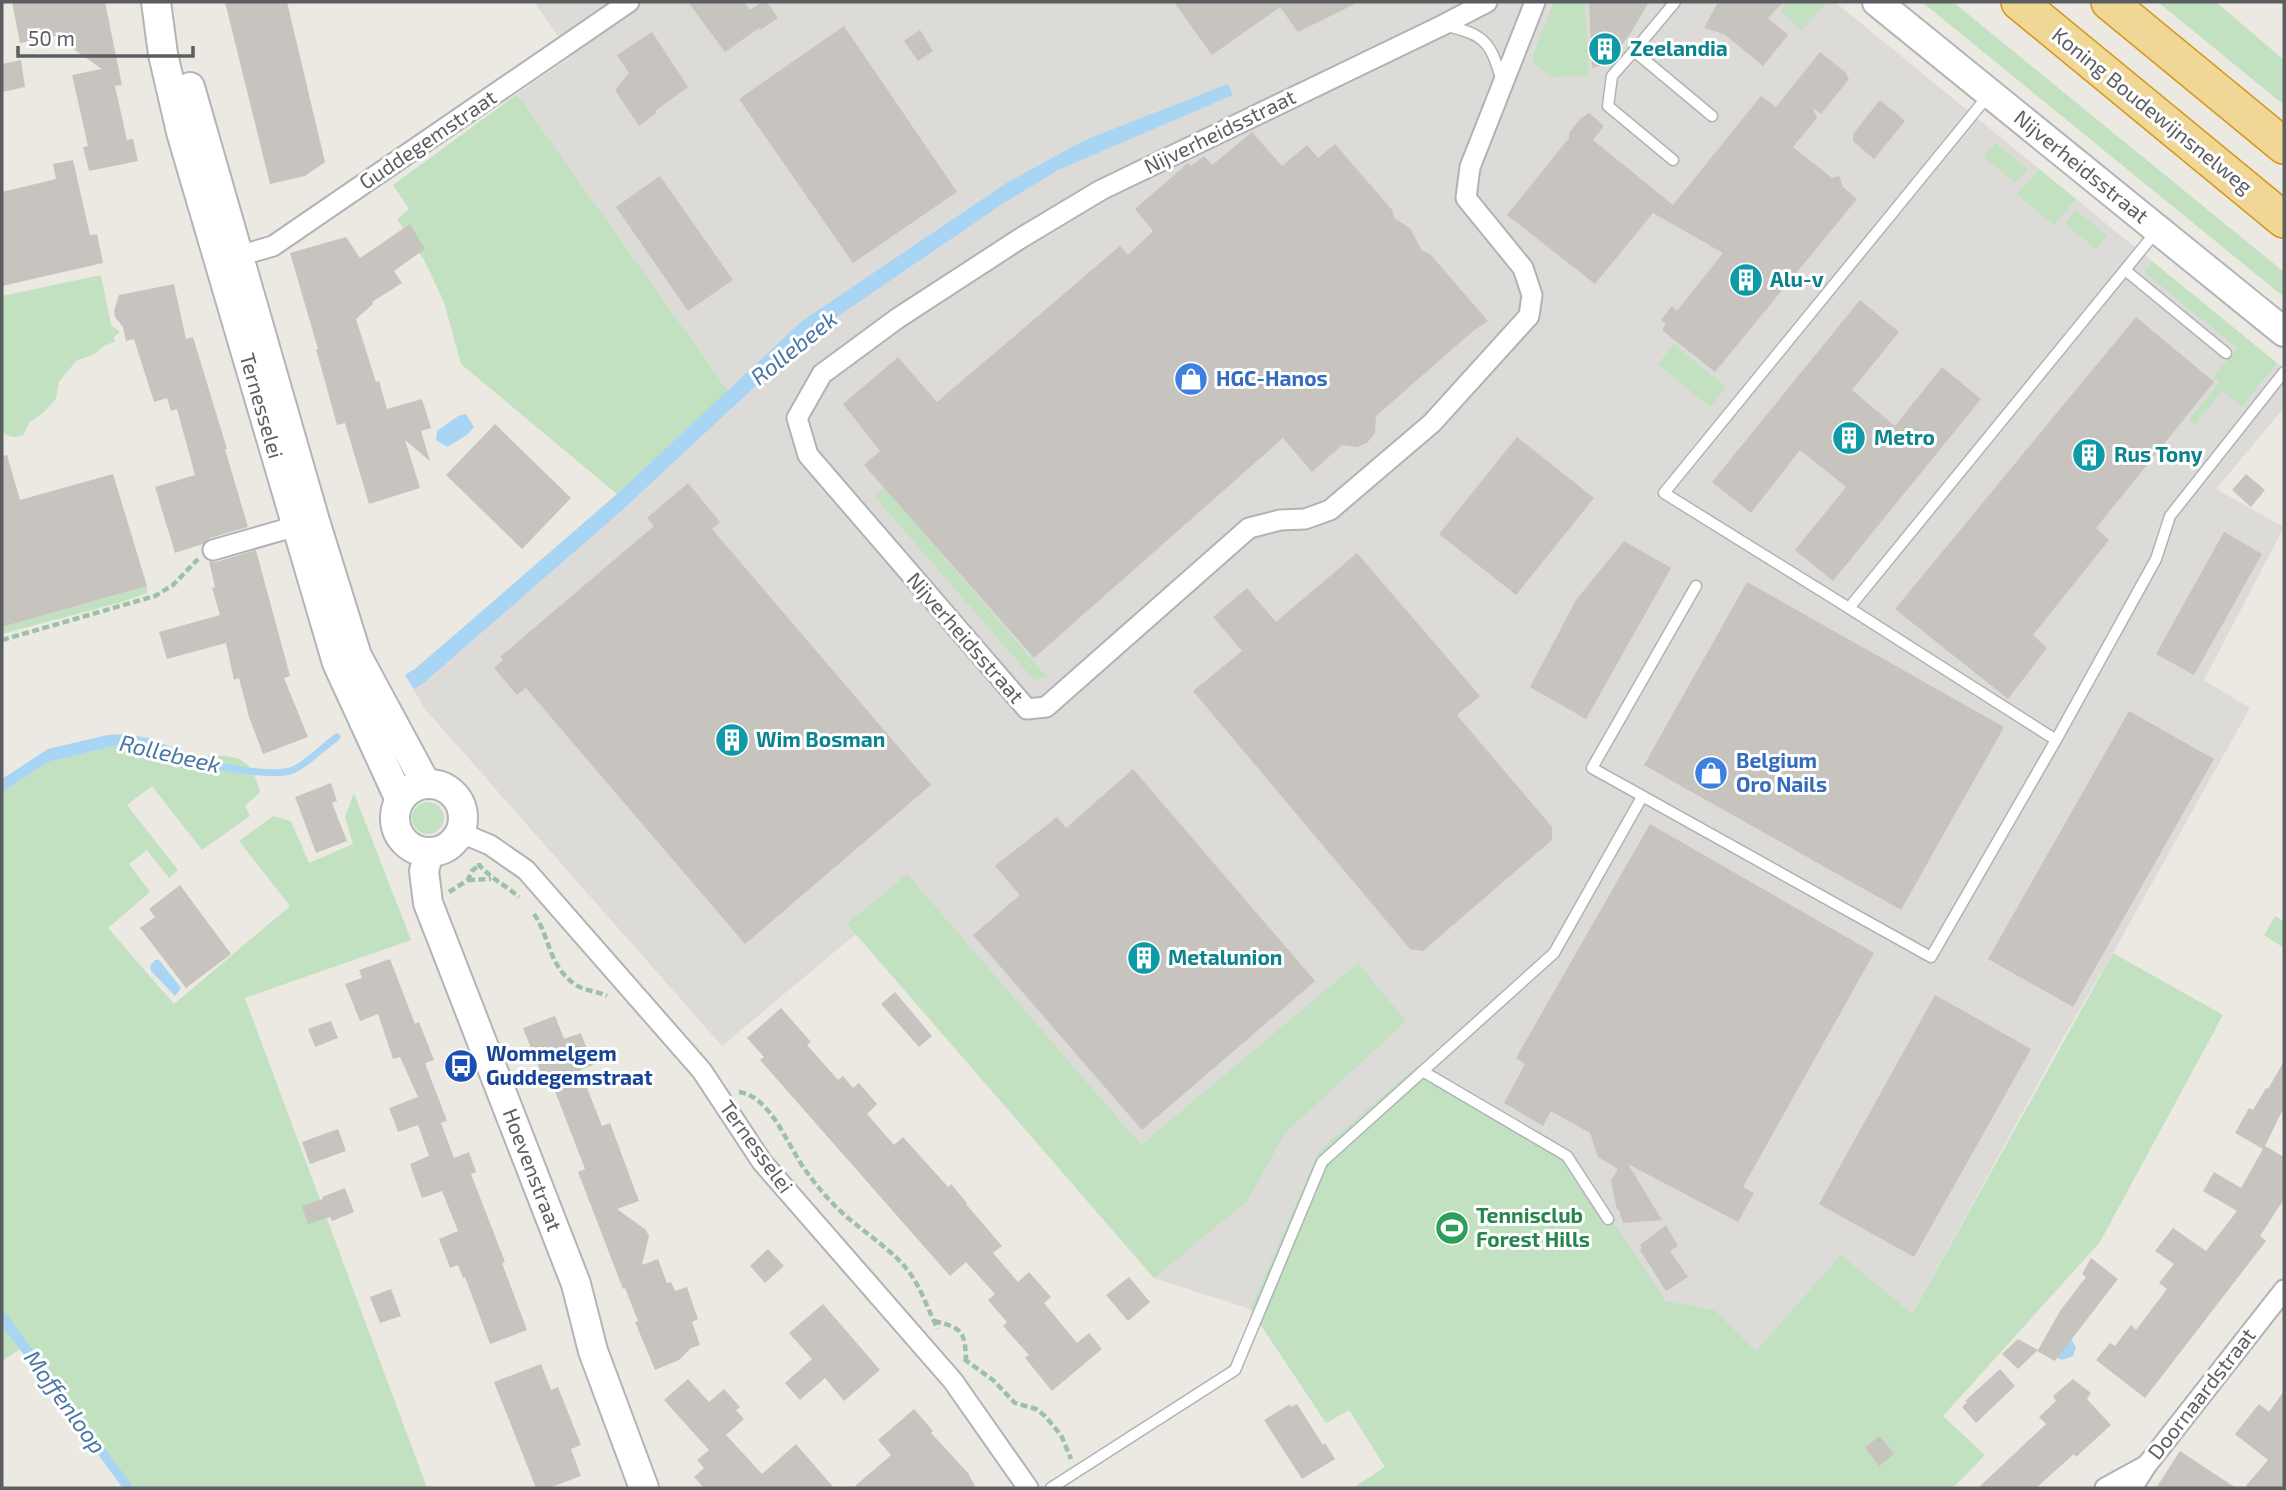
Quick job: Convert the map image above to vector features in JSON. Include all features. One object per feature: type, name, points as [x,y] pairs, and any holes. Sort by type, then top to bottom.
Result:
[{"type":"highway","name":"Koning Boudewijnsnelweg","points":[[2019,2],[2284,220]]},
{"type":"highway","points":[[2109,2],[2284,146]]},
{"type":"street","name":"Ternesselei","points":[[156,2],[163,54],[181,132],[229,259]]},
{"type":"street","name":"Ternesselei","points":[[174,2],[181,52],[229,259],[306,523],[337,663],[400,800],[395,820],[397,830],[402,839],[419,850],[429,852]]},
{"type":"street","name":"Guddegemstraat","points":[[229,259],[273,246],[629,2]]},
{"type":"street","name":"Nijverheidsstraat","points":[[1487,2],[1101,190],[1021,237],[898,318],[822,374],[797,418],[808,456],[1027,709],[1046,707],[1249,528],[1280,520],[1305,519],[1331,510],[1432,423],[1529,316],[1532,295],[1523,268],[1466,198],[1470,167],[1535,2]]},
{"type":"street","name":"Nijverheidsstraat","points":[[1877,2],[2284,332]]},
{"type":"street","name":"Ternesselei","points":[[306,523],[357,656],[426,784]]},
{"type":"street","points":[[213,550],[306,523]]},
{"type":"street","points":[[400,800],[411,789],[426,784],[448,790],[456,799],[461,810],[459,832],[452,843],[429,852]]},
{"type":"street","name":"Ternesselei","points":[[459,832],[490,845],[526,870],[702,1071],[762,1162],[953,1381],[1028,1488]]},
{"type":"street","name":"Hoevenstraat","points":[[429,852],[424,871],[428,903],[576,1284],[593,1352],[644,1488]]},
{"type":"street","name":"Doornaardstraat","points":[[2132,1488],[2146,1465],[2284,1290]]},
{"type":"street","name":"Doornaardstraat","points":[[2105,1488],[2146,1465]]},
{"type":"lane","points":[[1673,160],[1608,106],[1612,76],[1675,2]]},
{"type":"lane","points":[[1443,25],[1464,30],[1486,41],[1494,55],[1502,84]]},
{"type":"lane","points":[[1634,51],[1712,116]]},
{"type":"lane","points":[[1990,93],[1664,493],[2056,740]]},
{"type":"lane","points":[[1849,608],[2158,230]]},
{"type":"lane","points":[[2125,270],[2226,353]]},
{"type":"lane","points":[[1696,586],[1592,768],[1931,957],[2156,559],[2170,516],[2284,372]]},
{"type":"lane","points":[[1051,1488],[1235,1370],[1322,1162],[1554,953],[1642,797]]},
{"type":"lane","points":[[1424,1072],[1567,1156],[1608,1219]]},
{"type":"path","points":[[2,640],[155,596],[173,585],[202,555],[213,550]]},
{"type":"path","points":[[468,880],[479,865]]},
{"type":"path","points":[[428,903],[468,880],[492,879]]},
{"type":"path","points":[[933,1321],[954,1326],[963,1334],[966,1360]]},
{"type":"shaded area","points":[[534,2],[1835,2],[2284,369],[2284,408],[2216,489],[2284,527],[2204,680],[2250,708],[2068,1029],[1912,1314],[1761,1356],[1715,1310],[1666,1301],[1570,1155],[1318,1152],[1250,1309],[1154,1278],[856,934],[722,1046],[425,709],[405,675],[485,610],[617,494],[728,391],[517,94],[572,56]]},
{"type":"green space","points":[[1554,2],[1585,2],[1589,76],[1550,77],[1533,62],[1533,55]]},
{"type":"green space","points":[[1788,2],[1827,2],[1802,30],[1780,11]]},
{"type":"green space","points":[[1922,2],[1953,2],[2284,272],[2284,297]]},
{"type":"green space","points":[[2158,2],[2216,2],[2284,60],[2284,105]]},
{"type":"green space","points":[[517,94],[728,391],[617,494],[461,364],[444,302],[424,260],[397,219],[409,209],[393,185]]},
{"type":"green space","points":[[1996,143],[2027,169],[2016,183],[1984,157]]},
{"type":"green space","points":[[2039,169],[2076,199],[2054,225],[2017,194]]},
{"type":"green space","points":[[2076,210],[2107,236],[2096,249],[2065,224]]},
{"type":"green space","points":[[2153,262],[2277,363],[2242,406],[2222,391],[2195,424],[2189,419],[2220,382],[2214,376],[2237,348],[2144,272]]},
{"type":"green space","points":[[101,275],[111,325],[120,332],[114,337],[115,342],[76,361],[59,382],[56,399],[29,423],[23,435],[7,435],[2,431],[2,296]]},
{"type":"green space","points":[[1674,344],[1726,387],[1710,407],[1658,364]]},
{"type":"green space","points":[[885,488],[1047,677],[1034,680],[875,497]]},
{"type":"green space","points":[[147,586],[147,593],[122,602],[2,634],[2,627]]},
{"type":"green space","points":[[118,745],[129,746],[196,768],[203,756],[234,757],[252,771],[260,792],[245,806],[250,816],[202,850],[152,786],[127,805],[178,870],[169,878],[147,850],[129,864],[150,892],[108,928],[174,1004],[290,906],[239,841],[273,816],[291,821],[309,863],[353,844],[345,817],[354,793],[411,940],[245,998],[427,1488],[123,1488],[20,1349],[2,1361],[2,792],[48,762]]},
{"type":"green space","points":[[428,802],[439,807],[444,818],[439,829],[428,834],[417,829],[412,818],[417,807]]},
{"type":"green space","points":[[907,874],[1141,1145],[1358,963],[1406,1021],[1285,1133],[1248,1200],[1154,1278],[847,924]]},
{"type":"green space","points":[[2275,916],[2284,921],[2284,948],[2264,935]]},
{"type":"green space","name":"Tennisclub Forest Hills","points":[[2113,953],[2223,1015],[2100,1242],[1943,1416],[1985,1455],[1953,1488],[1353,1488],[1385,1467],[1349,1410],[1326,1423],[1250,1309],[1318,1152],[1418,1065],[1570,1155],[1666,1301],[1715,1310],[1756,1351],[1841,1255],[1912,1314]]},
{"type":"water","points":[[1228,84],[1233,95],[1058,170],[1004,203],[841,314],[790,354],[620,512],[414,689],[405,675],[617,494],[802,321],[1008,182],[1085,140]]},
{"type":"water","points":[[466,414],[474,427],[467,435],[447,447],[436,440],[437,431],[458,416]]},
{"type":"water","points":[[123,734],[149,738],[203,761],[202,769],[118,745],[48,762],[2,792],[2,779],[48,749],[107,735]]},
{"type":"water","points":[[155,960],[159,960],[181,988],[175,996],[151,971],[150,966]]},
{"type":"water","name":"Moffenloop","points":[[2,1308],[134,1488],[123,1488],[2,1325]]},
{"type":"water","points":[[2070,1337],[2076,1348],[2073,1356],[2062,1360],[2055,1357]]},
{"type":"building","points":[[12,2],[105,2],[122,85],[115,86],[127,140],[133,139],[138,161],[89,171],[83,147],[88,146],[72,75],[102,69],[55,36],[20,43]]},
{"type":"building","points":[[225,2],[287,2],[325,162],[305,176],[270,184]]},
{"type":"building","points":[[688,2],[744,2],[750,10],[762,2],[767,2],[778,18],[725,52]]},
{"type":"building","points":[[1174,2],[1359,2],[1298,32],[1280,7],[1212,55]]},
{"type":"building","name":"Zeelandia","points":[[1589,2],[1649,2],[1630,34],[1607,64],[1592,68]]},
{"type":"building","points":[[1718,2],[1784,2],[1768,18],[1788,35],[1763,66],[1724,34],[1704,28]]},
{"type":"building","points":[[844,26],[957,192],[853,263],[739,99]]},
{"type":"building","points":[[920,30],[933,51],[918,61],[904,41]]},
{"type":"building","points":[[652,32],[688,87],[639,126],[615,90],[629,73],[617,55]]},
{"type":"building","points":[[1820,52],[1845,72],[1849,79],[1821,114],[1813,108],[1817,118],[1793,147],[1832,178],[1839,176],[1843,187],[1857,199],[1715,372],[1662,330],[1666,324],[1661,320],[1672,306],[1677,311],[1723,253],[1653,213],[1595,284],[1507,215],[1569,138],[1569,133],[1580,119],[1589,113],[1604,126],[1593,140],[1673,205],[1761,96],[1776,107]]},
{"type":"building","points":[[21,60],[25,87],[2,92],[2,64]]},
{"type":"building","points":[[1880,100],[1905,121],[1874,159],[1853,141],[1853,134]]},
{"type":"building","name":"HGC-Hanos","points":[[1252,132],[1282,166],[1307,145],[1318,158],[1335,144],[1393,211],[1394,218],[1410,228],[1422,251],[1430,254],[1488,321],[1376,416],[1375,433],[1367,443],[1357,447],[1342,445],[1312,472],[1283,438],[1034,658],[864,465],[880,451],[843,404],[898,357],[937,402],[1120,246],[1128,255],[1153,231],[1135,209],[1188,163],[1191,166],[1204,156],[1212,165]]},
{"type":"building","points":[[73,160],[90,235],[97,234],[103,263],[2,286],[2,192],[56,179],[53,164]]},
{"type":"building","points":[[660,176],[733,280],[688,311],[616,207]]},
{"type":"building","points":[[410,224],[425,249],[394,271],[402,283],[372,302],[356,319],[387,409],[422,399],[431,428],[421,431],[430,461],[405,440],[420,488],[369,504],[345,423],[337,425],[290,253],[346,237],[360,258]]},
{"type":"building","points":[[174,284],[186,339],[193,337],[248,527],[210,538],[203,544],[175,553],[155,487],[195,475],[177,409],[171,411],[167,398],[154,402],[134,339],[126,341],[123,327],[114,311],[119,295]]},
{"type":"building","name":"Metro","points":[[1860,300],[1899,332],[1852,390],[1895,426],[1942,367],[1981,399],[1833,581],[1795,550],[1846,487],[1800,450],[1751,513],[1712,482]]},
{"type":"building","name":"Rus Tony","points":[[2136,317],[2214,382],[2096,528],[2109,540],[2033,635],[2047,648],[2008,699],[1895,609]]},
{"type":"building","points":[[495,424],[571,498],[522,549],[446,475]]},
{"type":"building","points":[[1517,437],[1594,498],[1516,595],[1439,534]]},
{"type":"building","points":[[7,455],[20,500],[113,474],[147,586],[2,627],[2,456]]},
{"type":"building","points":[[2246,474],[2265,490],[2251,507],[2232,490]]},
{"type":"building","name":"Wim Bosman","points":[[688,483],[720,522],[712,529],[931,785],[745,944],[526,688],[517,695],[494,668],[503,660],[500,657],[654,526],[647,518]]},
{"type":"building","points":[[2224,532],[2262,554],[2194,675],[2156,654]]},
{"type":"building","points":[[1624,541],[1671,568],[1586,719],[1530,687],[1576,600]]},
{"type":"building","points":[[256,550],[290,676],[284,678],[308,737],[263,754],[249,717],[239,678],[234,680],[226,643],[167,659],[159,632],[220,615],[212,588],[215,587],[209,561],[216,562]]},
{"type":"building","points":[[1357,553],[1480,696],[1457,715],[1552,827],[1552,840],[1423,951],[1410,949],[1193,691],[1242,651],[1213,617],[1247,588],[1276,622]]},
{"type":"building","points":[[1747,582],[2004,727],[1901,910],[1644,765]]},
{"type":"building","points":[[2129,711],[2214,759],[2073,1007],[1988,959]]},
{"type":"building","name":"Metalunion","points":[[1133,769],[1315,981],[1142,1130],[973,935],[1020,895],[995,866],[1057,817],[1066,828]]},
{"type":"building","points":[[331,783],[337,801],[332,803],[347,841],[316,853],[295,797]]},
{"type":"building","points":[[1650,824],[1874,953],[1743,1187],[1754,1193],[1738,1222],[1628,1164],[1662,1220],[1623,1223],[1617,1210],[1611,1181],[1618,1169],[1598,1157],[1590,1133],[1551,1111],[1543,1126],[1504,1103],[1525,1064],[1516,1058]]},
{"type":"building","points":[[180,885],[231,954],[186,988],[140,928],[155,917],[149,909]]},
{"type":"building","points":[[390,959],[415,1024],[419,1022],[434,1060],[425,1063],[447,1121],[441,1123],[454,1158],[469,1152],[476,1172],[471,1174],[505,1262],[502,1263],[527,1330],[490,1344],[465,1277],[463,1278],[458,1265],[450,1268],[439,1239],[458,1231],[442,1191],[422,1198],[410,1164],[429,1156],[418,1125],[398,1132],[389,1108],[418,1097],[400,1057],[393,1059],[378,1014],[360,1021],[345,984],[362,978],[359,970]]},
{"type":"building","points":[[895,992],[932,1036],[919,1047],[881,1004]]},
{"type":"building","points":[[1935,995],[2031,1049],[1914,1257],[1819,1204]]},
{"type":"building","points":[[781,1008],[811,1042],[807,1045],[838,1080],[843,1076],[853,1088],[859,1083],[877,1104],[867,1114],[894,1145],[903,1137],[948,1187],[951,1184],[1002,1246],[993,1253],[1018,1282],[1029,1272],[1051,1297],[1044,1303],[1077,1343],[1089,1333],[1102,1349],[1052,1391],[1025,1358],[1029,1355],[1003,1326],[1007,1322],[988,1300],[995,1294],[966,1262],[950,1276],[760,1060],[764,1057],[747,1038]]},
{"type":"building","points":[[555,1016],[564,1039],[581,1033],[593,1065],[580,1070],[602,1126],[610,1123],[639,1201],[617,1209],[646,1230],[649,1236],[642,1265],[658,1259],[667,1283],[671,1282],[675,1291],[687,1287],[698,1319],[692,1322],[700,1345],[691,1348],[679,1360],[655,1370],[578,1172],[585,1169],[551,1081],[545,1083],[523,1028]]},
{"type":"building","points":[[331,1021],[338,1038],[315,1047],[308,1029]]},
{"type":"building","points":[[2284,1061],[2284,1107],[2265,1146],[2284,1157],[2284,1199],[2260,1236],[2266,1241],[2145,1398],[2096,1360],[2110,1343],[2115,1346],[2131,1325],[2136,1330],[2167,1289],[2159,1283],[2174,1264],[2155,1251],[2173,1228],[2206,1251],[2237,1211],[2203,1191],[2214,1172],[2241,1188],[2263,1149],[2235,1133],[2249,1108],[2253,1110],[2266,1088],[2268,1089]]},
{"type":"building","points":[[338,1129],[346,1151],[310,1164],[302,1142]]},
{"type":"building","points":[[345,1188],[354,1212],[332,1221],[330,1217],[308,1224],[302,1206]]},
{"type":"building","points":[[1666,1225],[1678,1246],[1670,1251],[1688,1277],[1666,1291],[1640,1250],[1640,1245]]},
{"type":"building","points":[[768,1249],[784,1266],[765,1283],[750,1266]]},
{"type":"building","points":[[2091,1258],[2118,1279],[2055,1361],[2037,1351],[2018,1369],[2002,1354],[2018,1339],[2038,1350],[2060,1311],[2086,1277],[2082,1274]]},
{"type":"building","points":[[1129,1277],[1150,1302],[1128,1321],[1106,1295]]},
{"type":"building","points":[[391,1289],[401,1316],[380,1323],[370,1297]]},
{"type":"building","points":[[823,1304],[880,1370],[844,1401],[825,1378],[800,1400],[785,1383],[812,1359],[789,1333]]},
{"type":"building","points":[[541,1364],[551,1390],[558,1387],[581,1445],[571,1449],[581,1476],[549,1488],[536,1488],[494,1382]]},
{"type":"building","points":[[2000,1369],[2015,1386],[1976,1423],[1962,1407],[1967,1402],[1965,1401]]},
{"type":"building","points":[[688,1379],[709,1402],[724,1389],[740,1407],[736,1410],[744,1419],[726,1435],[762,1474],[796,1444],[834,1488],[704,1488],[694,1477],[704,1468],[697,1460],[709,1450],[664,1400]]},
{"type":"building","points":[[2073,1379],[2091,1393],[2087,1399],[2111,1425],[2036,1488],[1978,1488],[2046,1424],[2039,1417],[2056,1401],[2053,1396]]},
{"type":"building","points":[[2284,1391],[2284,1488],[2244,1488],[2268,1460],[2235,1434],[2259,1404],[2269,1412]]},
{"type":"building","points":[[1290,1404],[1291,1407],[1297,1404],[1335,1459],[1302,1479],[1264,1420]]},
{"type":"building","points":[[914,1409],[933,1431],[931,1433],[968,1473],[976,1488],[853,1488],[891,1455],[878,1440]]},
{"type":"building","points":[[1880,1436],[1894,1454],[1879,1466],[1865,1447]]},
{"type":"building","points":[[2180,1451],[2236,1488],[2156,1488]]},
{"type":"waterway","name":"Rollebeek","points":[[195,761],[245,770],[284,772],[304,764],[337,737]]},
{"type":"place","name":"Zeelandia","points":[[1605,49]]},
{"type":"place","name":"Alu-v","points":[[1746,280]]},
{"type":"place","name":"HGC-Hanos","points":[[1191,379]]},
{"type":"place","name":"Metro","points":[[1849,438]]},
{"type":"place","name":"Rus Tony","points":[[2089,455]]},
{"type":"place","name":"Wim Bosman","points":[[732,740]]},
{"type":"place","name":"Belgium Oro Nails","points":[[1711,773]]},
{"type":"place","name":"Metalunion","points":[[1144,958]]},
{"type":"place","name":"Wommelgem Guddegemstraat","points":[[461,1066]]},
{"type":"place","name":"Tennisclub Forest Hills","points":[[1452,1228]]}]
